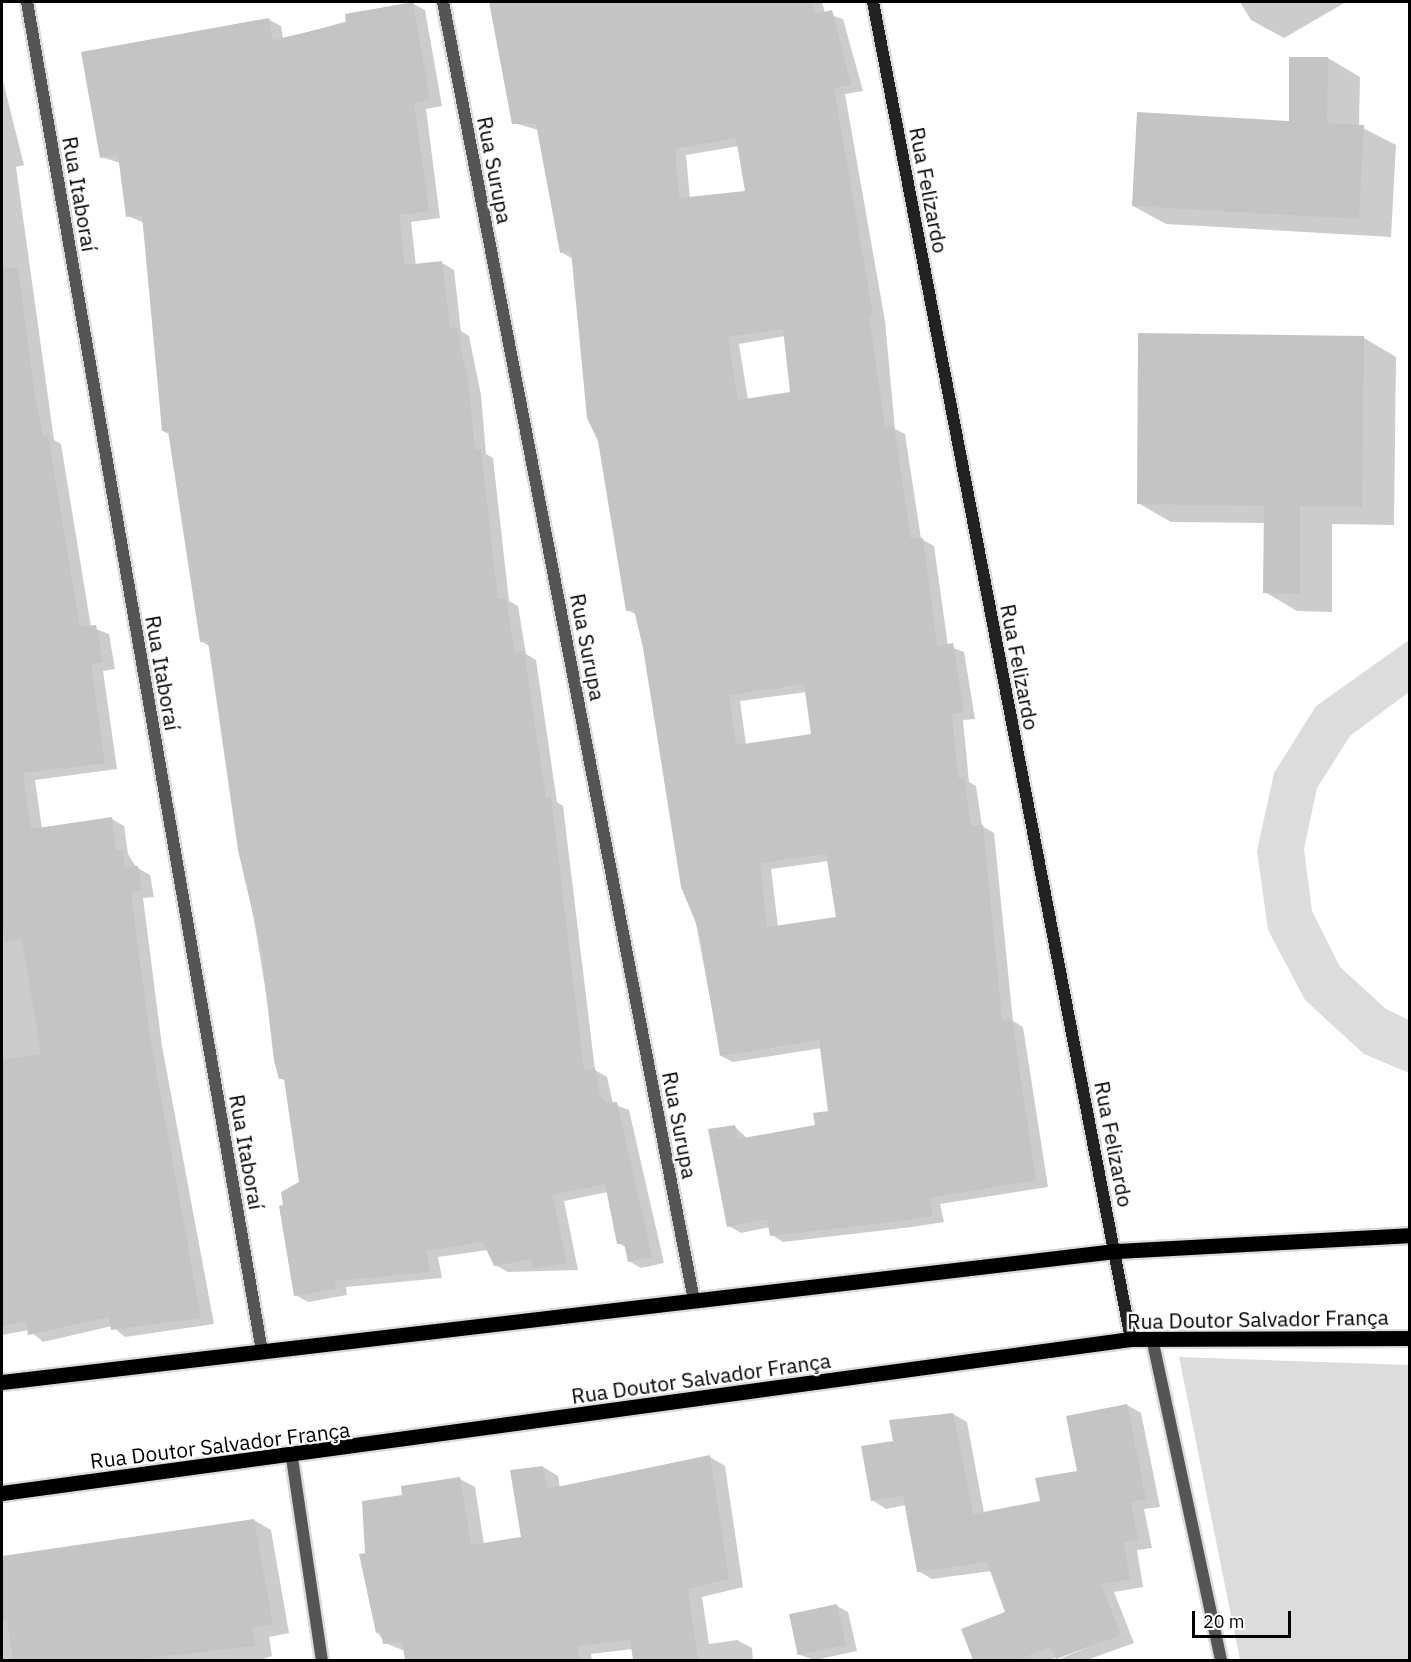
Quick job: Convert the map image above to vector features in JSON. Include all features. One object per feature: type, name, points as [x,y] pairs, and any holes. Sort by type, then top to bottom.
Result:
[{"type":"main road","name":"Rua Felizardo","points":[[873,2],[1131,1339]]},
{"type":"main road","points":[[2,1382],[1115,1251],[1410,1235]]},
{"type":"main road","name":"Rua Doutor Salvador França","points":[[2,1493],[292,1458],[1131,1339],[1410,1338]]},
{"type":"street","name":"Rua Itaboraí","points":[[27,2],[262,1351]]},
{"type":"street","name":"Rua Surupa","points":[[442,2],[694,1301]]},
{"type":"street","points":[[1152,1338],[1221,1660]]},
{"type":"street","points":[[292,1458],[322,1660]]},
{"type":"shaded area","points":[[1409,640],[1409,692],[1350,736],[1317,788],[1304,849],[1312,911],[1340,967],[1386,1009],[1409,1020],[1409,1073],[1364,1054],[1305,1000],[1268,930],[1257,851],[1274,773],[1316,706]]},
{"type":"shaded area","points":[[1179,1357],[1409,1365],[1409,1660],[1240,1660]]},
{"type":"building","points":[[413,2],[430,100],[414,103],[429,211],[399,215],[405,265],[442,261],[450,328],[457,327],[469,387],[475,450],[481,449],[498,599],[506,598],[515,653],[524,651],[546,798],[551,797],[584,1070],[595,1068],[599,1094],[606,1103],[617,1102],[652,1257],[628,1262],[624,1243],[617,1244],[605,1184],[552,1195],[567,1263],[533,1268],[532,1259],[494,1266],[483,1242],[426,1251],[430,1272],[334,1281],[336,1289],[294,1296],[279,1206],[283,1205],[281,1192],[299,1182],[284,1079],[279,1079],[274,1061],[261,949],[238,850],[208,641],[200,642],[168,431],[162,431],[142,215],[126,217],[118,155],[100,158],[81,52],[269,18],[273,40],[346,23],[345,14]]},
{"type":"building","points":[[489,2],[812,2],[815,14],[832,10],[851,85],[834,88],[873,315],[869,316],[885,427],[894,426],[911,539],[923,538],[937,646],[953,643],[964,712],[952,714],[958,778],[964,777],[971,826],[983,825],[1002,1020],[1012,1019],[1036,1180],[929,1198],[933,1216],[770,1236],[767,1219],[727,1227],[708,1129],[735,1125],[738,1139],[815,1125],[813,1113],[828,1111],[819,1040],[720,1056],[698,928],[681,887],[643,648],[634,610],[626,611],[598,441],[587,418],[571,251],[560,253],[536,124],[512,124]],"holes":[[[736,138],[745,191],[679,198],[675,149]],[[783,329],[790,392],[738,400],[728,337]],[[804,684],[811,734],[736,745],[729,695]],[[826,854],[836,917],[767,927],[760,863]]]},
{"type":"building","points":[[1289,57],[1328,57],[1327,123],[1364,125],[1359,219],[1132,206],[1137,112],[1289,121]]},
{"type":"building","points":[[18,267],[34,390],[43,436],[48,435],[80,627],[96,625],[103,662],[91,664],[105,763],[23,773],[31,829],[112,817],[116,850],[123,850],[125,867],[138,866],[142,890],[131,892],[150,1037],[201,1318],[111,1330],[109,1317],[28,1335],[26,1322],[2,1326],[2,1060],[41,1054],[22,940],[5,942],[2,923],[2,269]]},
{"type":"building","points":[[1138,333],[1364,336],[1362,507],[1300,506],[1300,594],[1263,593],[1264,506],[1137,504]]},
{"type":"building","points":[[1127,1404],[1146,1499],[1131,1502],[1138,1540],[1124,1542],[1130,1579],[1101,1584],[1121,1635],[1056,1659],[1051,1647],[1017,1660],[973,1660],[961,1629],[1005,1612],[987,1562],[917,1572],[903,1496],[871,1501],[861,1446],[893,1441],[889,1420],[953,1413],[973,1514],[1040,1501],[1035,1478],[1077,1471],[1066,1416]]},
{"type":"building","points":[[710,1455],[729,1579],[688,1589],[698,1660],[633,1660],[630,1640],[577,1646],[579,1660],[405,1660],[402,1642],[383,1644],[381,1632],[376,1633],[359,1554],[365,1553],[362,1501],[402,1495],[401,1486],[460,1477],[471,1545],[521,1537],[510,1470],[543,1466],[547,1489]]},
{"type":"building","points":[[254,1519],[273,1624],[252,1628],[255,1646],[130,1660],[13,1660],[7,1620],[2,1621],[2,1556]]},
{"type":"building","points":[[837,1604],[846,1645],[798,1655],[789,1614]]}]
